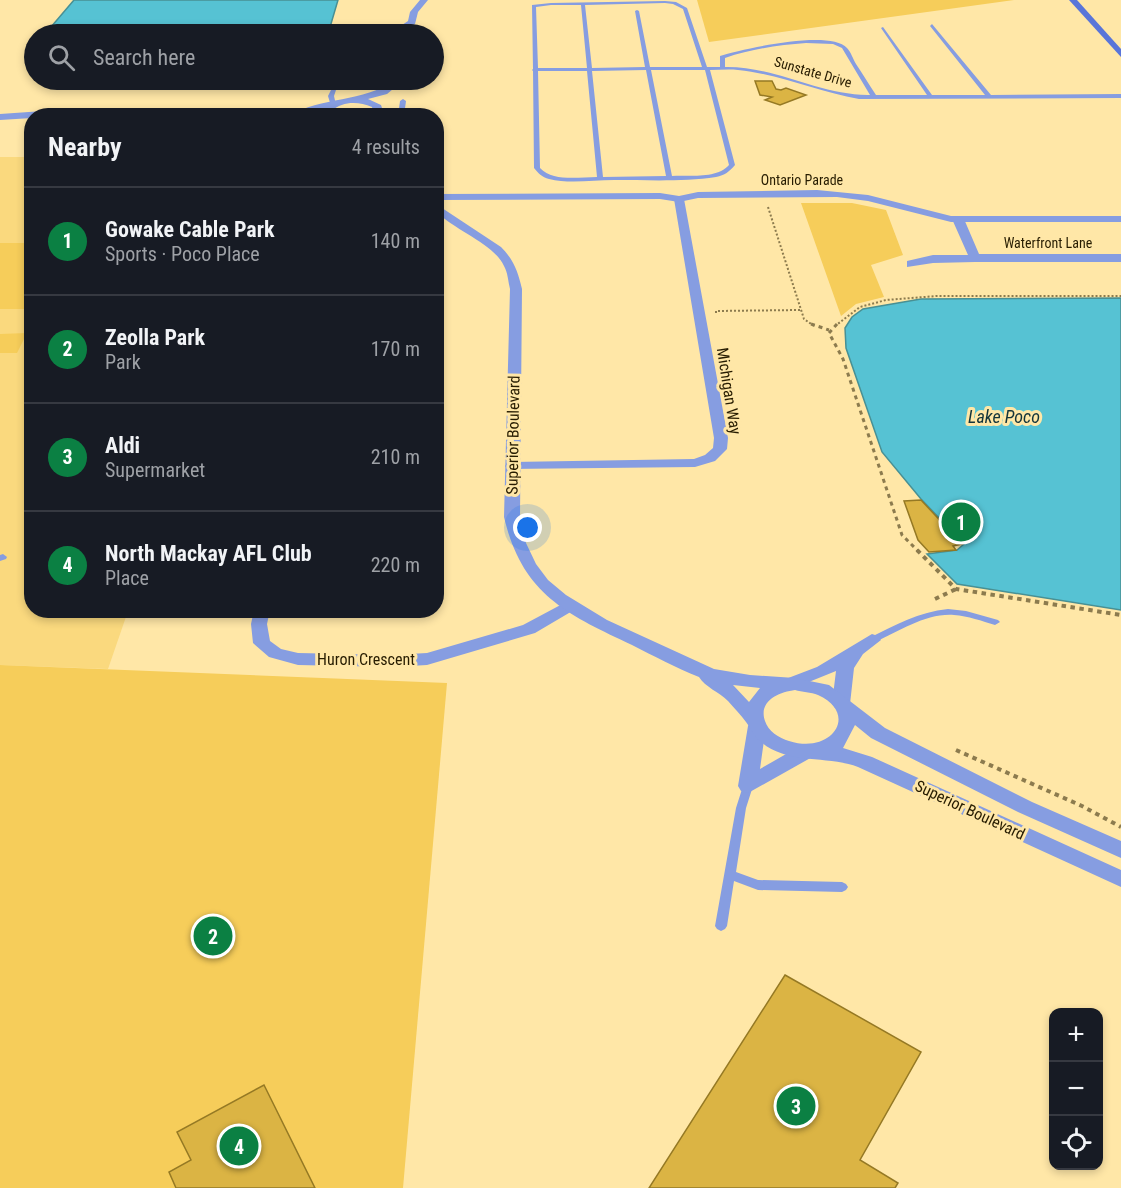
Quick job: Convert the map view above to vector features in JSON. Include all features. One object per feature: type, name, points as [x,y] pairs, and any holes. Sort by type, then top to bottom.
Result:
[{"type":"main road","points":[[1073,0],[1121,54]]},
{"type":"street","points":[[414,24],[412,22],[415,11],[424,0]]},
{"type":"street","points":[[322,108],[386,91]]},
{"type":"street","points":[[377,108],[386,91]]},
{"type":"street","points":[[345,101],[369,102],[373,108]]},
{"type":"street","points":[[329,108],[332,105]]},
{"type":"street","points":[[0,117],[24,116]]},
{"type":"street","name":"Ontario Parade","points":[[444,208],[456,202],[482,197],[660,196],[679,199],[698,195],[855,196],[879,200],[928,215],[958,219],[1121,219]]},
{"type":"street","name":"Michigan Way","points":[[512,466],[695,463],[710,458],[720,449],[722,443],[679,199]]},
{"type":"street","name":"Superior Boulevard","points":[[444,214],[462,229],[492,245],[510,265],[516,289],[512,517],[518,548],[535,575],[568,606],[700,671],[729,692],[756,722]]},
{"type":"street","points":[[958,219],[975,258]]},
{"type":"street","name":"Waterfront Lane","points":[[911,264],[933,259],[1121,258]]},
{"type":"street","name":"Huron Crescent","points":[[260,618],[262,643],[275,652],[298,659],[392,661],[427,659],[518,633],[537,625],[568,606]]},
{"type":"street","points":[[748,786],[756,722],[754,709],[759,699],[773,688],[788,685],[823,671],[865,644]]},
{"type":"street","points":[[748,786],[774,768],[812,751],[833,746],[844,736],[849,723],[842,705],[845,668],[865,644]]},
{"type":"street","name":"Superior Boulevard","points":[[700,671],[723,677],[788,685]]},
{"type":"street","points":[[788,685],[805,685],[821,689],[842,705]]},
{"type":"street","name":"Superior Boulevard","points":[[842,705],[878,734],[1025,807],[1121,850]]},
{"type":"street","points":[[756,722],[765,736],[777,744],[792,750],[812,751]]},
{"type":"street","name":"Superior Boulevard","points":[[812,751],[846,755],[865,762],[1121,879]]},
{"type":"lane","points":[[665,2],[680,4],[685,8],[706,69],[732,165],[726,172],[717,175],[600,178],[549,178],[542,174],[537,168],[534,6],[583,3],[665,2]]},
{"type":"lane","points":[[583,3],[600,178]]},
{"type":"lane","points":[[638,10],[647,69],[669,177]]},
{"type":"lane","points":[[932,25],[989,96]]},
{"type":"lane","points":[[884,28],[931,97]]},
{"type":"lane","points":[[723,68],[722,57],[734,53],[815,42],[837,43],[844,47],[874,97]]},
{"type":"lane","name":"Sunstate Drive","points":[[534,70],[723,68],[762,71],[836,94],[874,97],[1121,96]]},
{"type":"lane","points":[[332,105],[331,96],[334,90]]},
{"type":"lane","points":[[402,108],[403,100]]},
{"type":"lane","points":[[865,644],[921,617],[936,613],[957,613],[995,622]]},
{"type":"lane","points":[[721,926],[741,808],[748,786]]},
{"type":"lane","points":[[731,875],[758,885],[842,887]]},
{"type":"path","points":[[764,195],[800,310],[806,322],[831,329]]},
{"type":"path","points":[[956,589],[902,535],[843,359],[830,339],[831,329],[860,307],[881,302],[937,296],[1121,296]]},
{"type":"path","points":[[713,318],[716,311],[800,310]]},
{"type":"path","points":[[924,604],[956,589],[1121,615]]},
{"type":"path","points":[[947,746],[1082,806],[1121,827]]},
{"type":"shaded area","points":[[697,0],[1014,0],[709,42]]},
{"type":"shaded area","points":[[0,157],[24,157],[24,618],[126,618],[108,669],[0,665]]},
{"type":"shaded area","points":[[801,203],[852,203],[886,210],[903,255],[871,265],[884,297],[856,304],[841,316]]},
{"type":"shaded area","points":[[0,243],[24,243],[24,309],[0,309]]},
{"type":"shaded area","points":[[24,333],[24,339],[17,353],[0,353],[0,334]]},
{"type":"shaded area","points":[[0,665],[447,683],[403,1188],[0,1188]]},
{"type":"water","points":[[74,0],[338,0],[331,24],[54,24]]},
{"type":"water","name":"Lake Poco","points":[[1121,298],[1121,610],[957,584],[927,554],[957,550],[964,544],[921,499],[882,452],[846,348],[845,328],[852,317],[863,309],[921,299]]},
{"type":"building","points":[[755,81],[772,81],[776,89],[786,88],[806,95],[780,105],[765,100],[772,97],[760,95]]},
{"type":"building","points":[[921,500],[962,544],[953,546],[956,550],[929,552],[918,540],[904,501]]},
{"type":"building","points":[[785,975],[921,1052],[860,1160],[898,1183],[895,1188],[649,1188]]},
{"type":"building","points":[[264,1085],[315,1188],[176,1188],[169,1172],[191,1160],[177,1132]]},
{"type":"place","name":"Gowake Cable Park","points":[[961,522]]},
{"type":"place","name":"Zeolla Park","points":[[213,936]]},
{"type":"place","name":"Aldi","points":[[796,1106]]},
{"type":"place","name":"North Mackay AFL Club","points":[[239,1146]]}]
